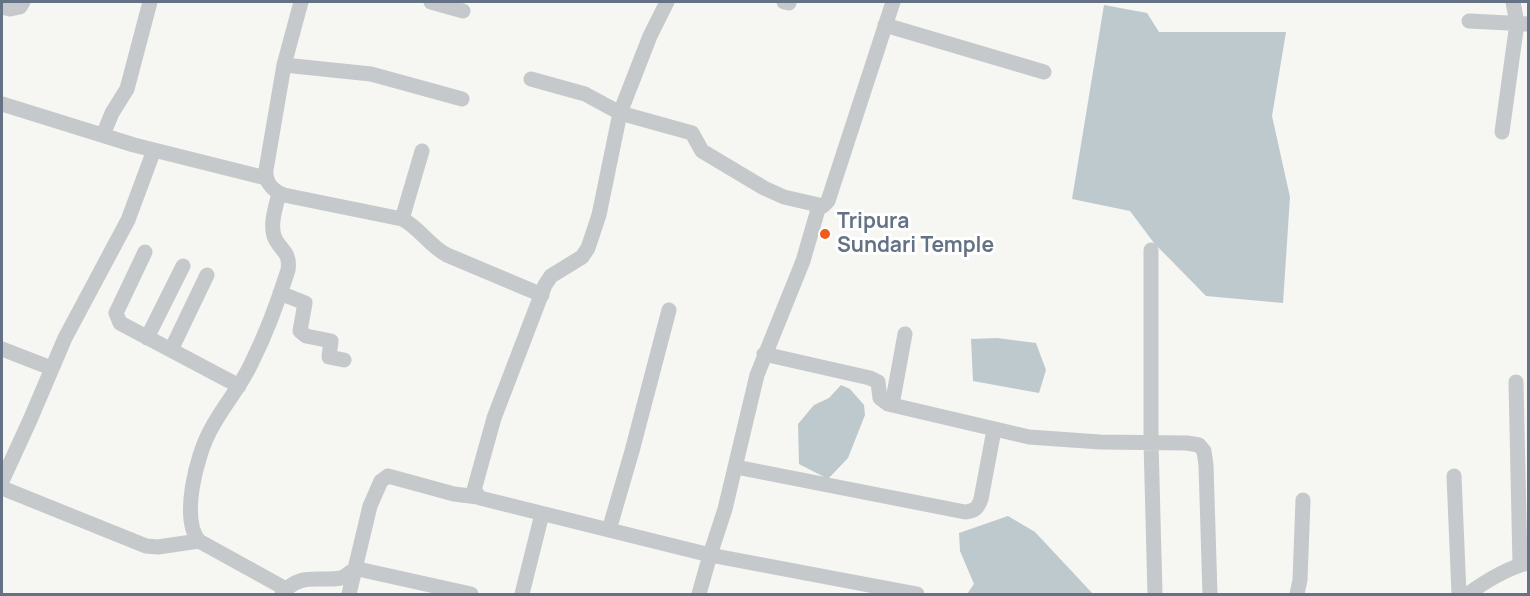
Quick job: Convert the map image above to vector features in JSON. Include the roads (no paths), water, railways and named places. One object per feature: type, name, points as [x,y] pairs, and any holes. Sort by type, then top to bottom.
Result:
[{"type":"street","points":[[2,7],[20,8],[23,2]]},
{"type":"street","points":[[103,135],[115,108],[127,89],[150,2]]},
{"type":"street","points":[[266,178],[284,65],[301,2]]},
{"type":"street","points":[[432,2],[463,11]]},
{"type":"street","points":[[478,497],[474,490],[489,435],[542,295],[551,276],[582,257],[588,248],[599,215],[620,113],[650,36],[667,2]]},
{"type":"street","points":[[699,594],[722,522],[753,390],[764,354],[803,261],[819,206],[828,201],[893,2]]},
{"type":"street","points":[[1502,132],[1523,23],[1513,2]]},
{"type":"street","points":[[1468,21],[1523,23]]},
{"type":"street","points":[[885,25],[1044,72]]},
{"type":"street","points":[[284,65],[371,74],[462,99]]},
{"type":"street","points":[[531,79],[585,94],[620,113],[692,133],[702,151],[745,177],[770,191],[819,206]]},
{"type":"street","points":[[2,104],[154,150],[266,178],[279,193],[402,219],[413,226],[434,248],[542,295]]},
{"type":"street","points":[[2,481],[51,368],[128,220],[154,150]]},
{"type":"street","points":[[402,219],[422,151]]},
{"type":"street","points":[[279,193],[273,218],[274,234],[286,252],[289,264],[257,350],[239,386],[209,431],[200,457],[190,511],[194,535],[199,541],[284,592],[304,579],[342,578],[354,570],[471,594]]},
{"type":"street","points":[[1151,250],[1151,442],[1155,594]]},
{"type":"street","points":[[145,252],[116,314],[120,323],[239,386]]},
{"type":"street","points":[[147,338],[183,266]]},
{"type":"street","points":[[171,350],[207,275]]},
{"type":"street","points":[[280,293],[305,303],[300,332],[306,336],[331,341],[329,357],[344,360]]},
{"type":"street","points":[[609,530],[669,310]]},
{"type":"street","points":[[892,405],[905,334]]},
{"type":"street","points":[[2,349],[51,368]]},
{"type":"street","points":[[764,354],[870,378],[878,382],[882,400],[892,405],[994,430],[1029,437],[1083,441],[1194,443],[1202,448],[1206,465],[1210,594]]},
{"type":"street","points":[[1468,594],[1484,582],[1524,564],[1516,382]]},
{"type":"street","points":[[736,467],[965,512],[972,511],[979,507],[994,430]]},
{"type":"street","points":[[349,594],[370,506],[381,481],[388,476],[710,555],[917,594]]},
{"type":"street","points":[[1454,476],[1459,594]]},
{"type":"street","points":[[2,489],[146,546],[158,548],[199,541]]},
{"type":"street","points":[[1297,594],[1300,580],[1303,500]]},
{"type":"street","points":[[522,594],[542,514]]},
{"type":"place","name":"Tripura Sundari Temple","points":[[825,234]]}]
